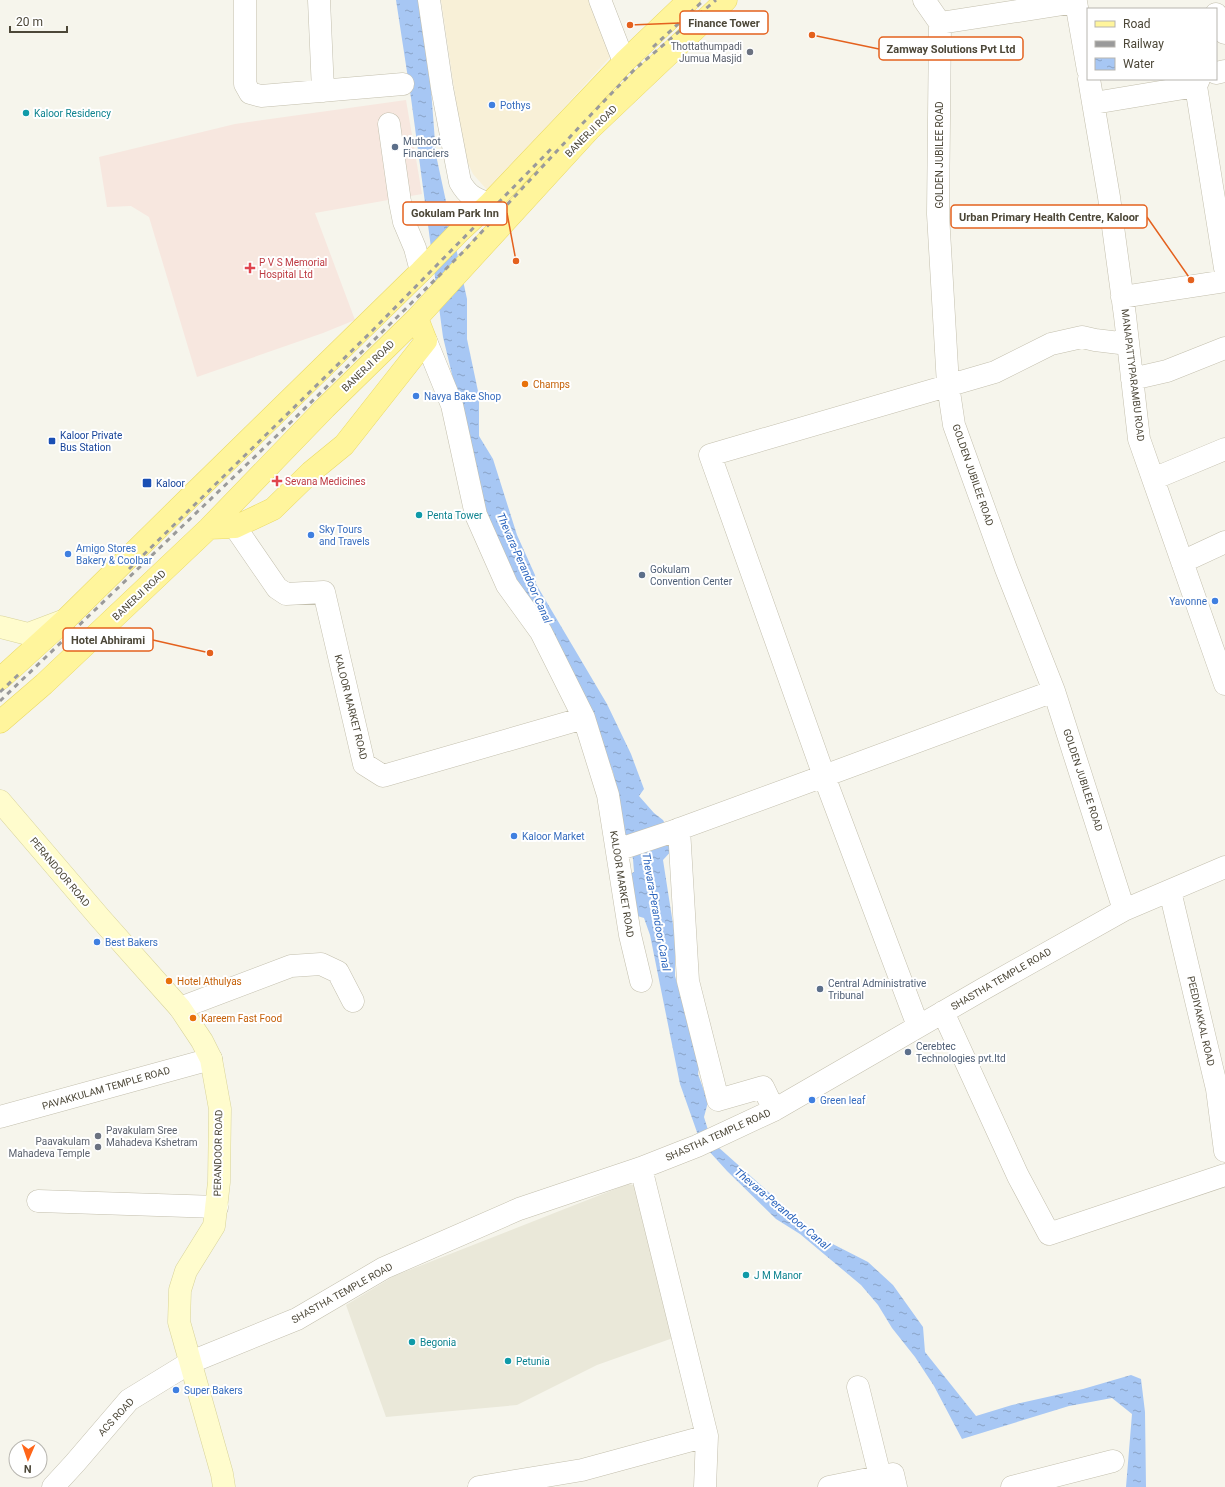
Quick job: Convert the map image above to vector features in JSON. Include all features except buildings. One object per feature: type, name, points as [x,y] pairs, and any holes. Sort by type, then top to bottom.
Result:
[{"type":"main road","points":[[0,679],[65,620],[421,271],[460,230],[489,204],[624,62],[689,0]]},
{"type":"main road","name":"BANERJI ROAD","points":[[0,722],[44,684],[209,528],[325,408],[417,318],[589,130],[726,0]]},
{"type":"main road","points":[[209,528],[235,527],[274,509],[311,472],[344,445],[426,341],[417,318]]},
{"type":"main road","points":[[302,388],[325,408]]},
{"type":"main road","points":[[0,627],[28,634],[65,620]]},
{"type":"main road","name":"PERANDOOR ROAD","points":[[1,798],[100,918],[180,1008],[202,1040],[211,1059],[220,1109],[219,1182],[214,1226],[186,1271],[180,1290],[179,1322],[224,1487]]},
{"type":"street","points":[[245,0],[245,84],[250,93],[261,96],[403,84]]},
{"type":"street","points":[[319,0],[324,91]]},
{"type":"street","points":[[429,0],[442,88],[460,182],[466,192],[472,197],[489,204]]},
{"type":"street","points":[[600,0],[624,62]]},
{"type":"street","points":[[924,0],[940,23],[1080,1],[1087,61]]},
{"type":"street","points":[[1217,16],[1225,33]]},
{"type":"street","name":"GOLDEN JUBILEE ROAD","points":[[940,23],[938,214],[948,385],[954,425],[1006,569],[1054,691],[1124,910]]},
{"type":"street","name":"MANAPATTYPARAMBU ROAD","points":[[1090,80],[1109,197],[1140,438],[1182,562],[1219,647],[1225,684]]},
{"type":"street","points":[[1094,103],[1198,82],[1225,268]]},
{"type":"street","points":[[389,124],[404,222],[415,248],[421,271]]},
{"type":"street","points":[[1122,297],[1225,281]]},
{"type":"street","points":[[918,1026],[824,776],[710,456],[995,372],[1051,344],[1082,337],[1128,344]]},
{"type":"street","name":"KALOOR MARKET ROAD","points":[[426,341],[452,405],[476,515],[507,585],[541,632],[584,718],[608,795],[622,849],[621,867],[630,935],[641,981]]},
{"type":"street","points":[[1132,379],[1167,371],[1225,348]]},
{"type":"street","points":[[1153,479],[1225,449]]},
{"type":"street","name":"KALOOR MARKET ROAD","points":[[235,527],[277,588],[286,594],[324,592],[364,764],[383,776],[584,718]]},
{"type":"street","points":[[1182,562],[1225,542]]},
{"type":"street","points":[[622,849],[675,831],[1054,691]]},
{"type":"street","points":[[675,831],[688,981],[718,1100],[763,1087],[774,1110]]},
{"type":"street","name":"SHASTHA TEMPLE ROAD","points":[[191,1362],[297,1319],[384,1268],[519,1209],[641,1168],[697,1146],[774,1110],[918,1026],[1124,910],[1225,867]]},
{"type":"street","name":"PEEDIYAKKAL ROAD","points":[[1170,891],[1217,1089],[1225,1151]]},
{"type":"street","points":[[180,1008],[291,966],[321,964],[338,972],[353,1001]]},
{"type":"street","points":[[943,1012],[1018,1176],[1049,1234],[1225,1175]]},
{"type":"street","name":"PAVAKKULAM TEMPLE ROAD","points":[[0,1117],[211,1059]]},
{"type":"street","points":[[641,1168],[707,1436],[705,1487]]},
{"type":"street","points":[[38,1201],[216,1207]]},
{"type":"street","name":"ACS ROAD","points":[[61,1484],[129,1400],[191,1362]]},
{"type":"street","points":[[829,1487],[888,1482],[858,1387]]},
{"type":"street","points":[[479,1487],[582,1470],[707,1436]]},
{"type":"street","points":[[1012,1487],[1114,1461]]},
{"type":"shaded area","points":[[441,0],[593,0],[612,55],[488,191],[473,174],[464,155]]},
{"type":"shaded area","name":"P V S Memorial Hospital Ltd","points":[[406,100],[422,194],[315,213],[355,320],[323,333],[197,377],[149,217],[131,206],[107,207],[99,157],[235,124]]},
{"type":"shaded area","points":[[628,1184],[643,1187],[673,1338],[597,1365],[517,1405],[386,1417],[346,1305],[394,1276]]},
{"type":"water","name":"Thevara-Perandoor Canal","points":[[396,0],[418,0],[429,62],[436,155],[467,299],[467,339],[479,396],[479,436],[493,459],[517,535],[535,575],[536,584],[607,704],[631,754],[644,789],[639,796],[654,813],[663,820],[675,842],[674,848],[663,860],[675,937],[675,976],[700,1062],[698,1074],[708,1102],[704,1117],[708,1130],[717,1146],[819,1237],[868,1262],[893,1285],[923,1327],[925,1352],[976,1416],[1012,1405],[1083,1389],[1131,1375],[1141,1379],[1145,1412],[1146,1487],[1126,1487],[1132,1414],[1112,1398],[1069,1406],[962,1439],[934,1386],[915,1357],[892,1328],[878,1305],[861,1285],[800,1234],[776,1219],[727,1171],[708,1150],[698,1135],[680,1084],[650,935],[644,918],[634,915],[628,875],[634,872],[633,859],[625,835],[613,772],[588,714],[489,528],[443,337],[411,98]]},
{"type":"railway","points":[[653,47],[704,0]]},
{"type":"railway","points":[[0,701],[291,422],[464,251],[635,69],[716,0]]},
{"type":"railway","points":[[129,569],[373,330],[554,146]]},
{"type":"railway","points":[[0,692],[19,674]]},
{"type":"place","name":"Finance Tower","points":[[630,25]]},
{"type":"place","name":"Zamway Solutions Pvt Ltd","points":[[812,35]]},
{"type":"place","name":"Thottathumpadi Jumua Masjid","points":[[750,52]]},
{"type":"place","name":"Pothys","points":[[492,105]]},
{"type":"place","name":"Kaloor Residency","points":[[26,113]]},
{"type":"place","name":"Muthoot Financiers","points":[[395,147]]},
{"type":"place","name":"Gokulam Park Inn","points":[[516,261]]},
{"type":"place","name":"P V S Memorial Hospital Ltd","points":[[250,268]]},
{"type":"place","name":"Urban Primary Health Centre, Kaloor","points":[[1191,280]]},
{"type":"place","name":"Champs","points":[[525,384]]},
{"type":"place","name":"Navya Bake Shop","points":[[416,396]]},
{"type":"place","name":"Kaloor Private Bus Station","points":[[52,441]]},
{"type":"place","name":"Sevana Medicines","points":[[277,481]]},
{"type":"place","name":"Kaloor","points":[[147,483]]},
{"type":"place","name":"Penta Tower","points":[[419,515]]},
{"type":"place","name":"Sky Tours and Travels","points":[[311,535]]},
{"type":"place","name":"Amigo Stores Bakery & Coolbar","points":[[68,554]]},
{"type":"place","name":"Gokulam Convention Center","points":[[642,575]]},
{"type":"place","name":"Yavonne","points":[[1215,601]]},
{"type":"place","name":"Hotel Abhirami","points":[[210,653]]},
{"type":"place","name":"Kaloor Market","points":[[514,836]]},
{"type":"place","name":"Best Bakers","points":[[97,942]]},
{"type":"place","name":"Hotel Athulyas","points":[[169,981]]},
{"type":"place","name":"Central Administrative Tribunal","points":[[820,989]]},
{"type":"place","name":"Kareem Fast Food","points":[[193,1018]]},
{"type":"place","name":"Cerebtec Technologies pvt.ltd","points":[[908,1052]]},
{"type":"place","name":"Green leaf","points":[[812,1100]]},
{"type":"place","name":"Pavakulam Sree Mahadeva Kshetram","points":[[98,1136]]},
{"type":"place","name":"Paavakulam Mahadeva Temple","points":[[98,1147]]},
{"type":"place","name":"J M Manor","points":[[746,1275]]},
{"type":"place","name":"Begonia","points":[[412,1342]]},
{"type":"place","name":"Petunia","points":[[508,1361]]},
{"type":"place","name":"Super Bakers","points":[[176,1390]]}]
